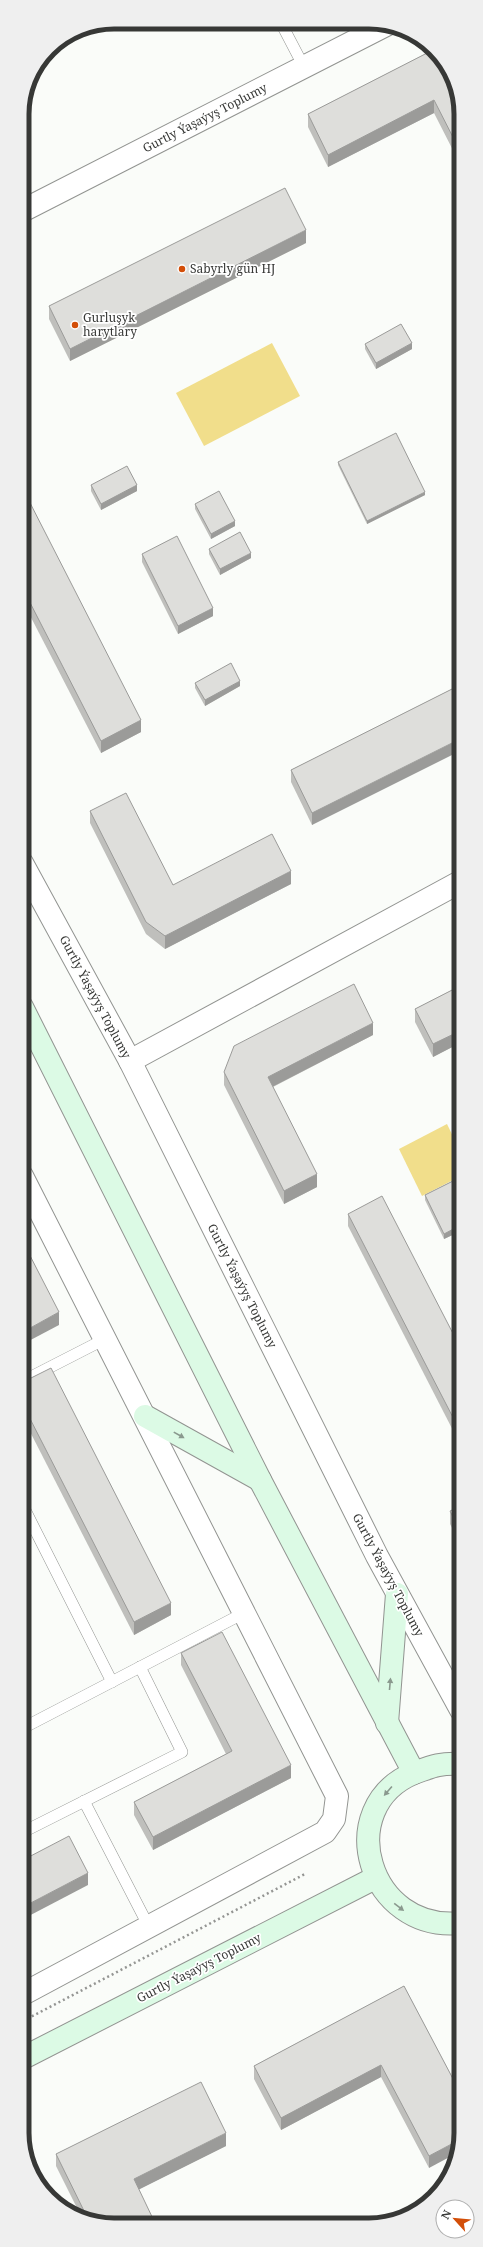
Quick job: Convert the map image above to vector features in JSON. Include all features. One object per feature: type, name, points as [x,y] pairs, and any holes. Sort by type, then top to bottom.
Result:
[{"type":"street","name":"Gurtly Ýaşaýyş Toplumy","points":[[29,207],[376,30]]},
{"type":"street","name":"Gurtly Ýaşaýyş Toplumy","points":[[29,876],[130,1061],[398,1594],[454,1699]]},
{"type":"street","points":[[130,1061],[454,885]]},
{"type":"street","points":[[29,1021],[260,1480],[414,1773]]},
{"type":"street","points":[[29,1190],[337,1796],[334,1819],[325,1832],[29,1991]]},
{"type":"street","points":[[145,1416],[260,1480]]},
{"type":"street","points":[[387,1723],[398,1594]]},
{"type":"street","points":[[454,1764],[432,1765],[404,1777],[391,1788],[381,1800],[373,1815],[369,1830],[368,1847],[376,1878],[388,1897],[406,1912],[435,1923],[454,1923]]},
{"type":"street","name":"Gurtly Ýaşaýyş Toplumy","points":[[29,2055],[376,1878]]},
{"type":"lane","points":[[284,29],[304,67]]},
{"type":"lane","points":[[29,1377],[105,1339]]},
{"type":"lane","points":[[29,1518],[112,1682]]},
{"type":"lane","points":[[29,1725],[244,1613]]},
{"type":"lane","points":[[29,1829],[182,1752],[140,1667]]},
{"type":"lane","points":[[84,1801],[149,1927]]},
{"type":"path","points":[[29,2018],[305,1874]]},
{"type":"shaded area","points":[[272,343],[300,396],[204,446],[176,393]]},
{"type":"shaded area","points":[[447,1124],[454,1138],[454,1180],[422,1196],[399,1149]]},
{"type":"building","points":[[428,53],[440,67],[451,92],[454,114],[454,139],[434,100],[328,155],[308,114]]},
{"type":"building","points":[[285,188],[306,230],[70,349],[49,306]]},
{"type":"building","points":[[401,324],[412,343],[376,363],[365,344]]},
{"type":"building","points":[[396,433],[425,492],[367,521],[338,462]]},
{"type":"building","points":[[127,466],[137,485],[101,504],[91,485]]},
{"type":"building","points":[[219,491],[235,521],[211,534],[195,504]]},
{"type":"building","points":[[29,501],[141,720],[101,741],[29,601]]},
{"type":"building","points":[[240,532],[251,553],[220,569],[209,549]]},
{"type":"building","points":[[177,536],[213,608],[178,626],[142,554]]},
{"type":"building","points":[[231,663],[240,681],[205,700],[195,683]]},
{"type":"building","points":[[454,688],[454,742],[312,813],[291,770]]},
{"type":"building","points":[[126,793],[173,885],[272,834],[291,871],[165,936],[146,922],[90,811]]},
{"type":"building","points":[[354,984],[373,1023],[268,1077],[317,1174],[284,1191],[224,1072],[234,1046]]},
{"type":"building","points":[[454,989],[454,1034],[433,1044],[415,1009]]},
{"type":"building","points":[[454,1180],[454,1229],[444,1234],[425,1195]]},
{"type":"building","points":[[382,1196],[454,1335],[454,1419],[348,1214]]},
{"type":"building","points":[[29,1254],[59,1312],[29,1329]]},
{"type":"building","points":[[51,1368],[171,1603],[134,1622],[29,1417],[29,1379]]},
{"type":"building","points":[[454,1509],[454,1519],[450,1511]]},
{"type":"building","points":[[222,1632],[291,1765],[153,1837],[134,1802],[232,1751],[181,1653]]},
{"type":"building","points":[[69,1836],[88,1873],[29,1904],[29,1857]]},
{"type":"building","points":[[404,1986],[454,2081],[453,2143],[429,2156],[381,2065],[281,2118],[254,2066]]},
{"type":"building","points":[[201,2082],[226,2133],[134,2179],[153,2218],[114,2218],[97,2216],[85,2212],[56,2154]]},
{"type":"place","name":"Sabyrly gün HJ","points":[[182,269]]},
{"type":"place","name":"Gurluşyk harytlary","points":[[75,325]]}]
